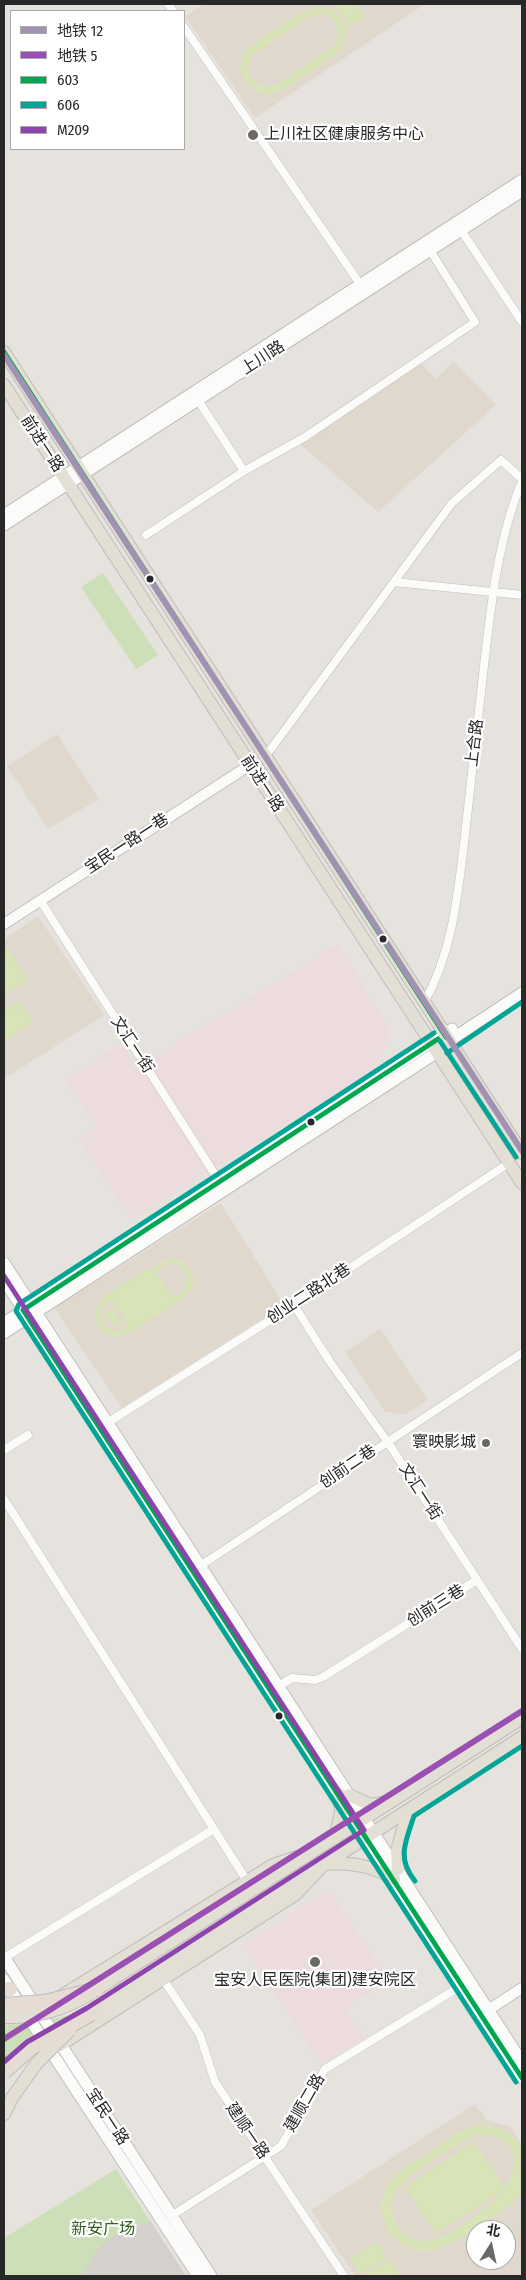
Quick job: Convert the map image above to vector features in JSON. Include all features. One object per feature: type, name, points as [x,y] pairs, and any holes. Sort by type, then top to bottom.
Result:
[{"type":"highway","points":[[4,2005],[45,2002],[97,1989]]},
{"type":"highway","points":[[4,2072],[31,2048],[91,2014]]},
{"type":"main road","name":"上川路","points":[[4,525],[66,480],[428,247],[522,180]]},
{"type":"main road","name":"上川路","points":[[459,226],[522,190]]},
{"type":"main road","name":"前进一路","points":[[4,352],[522,1153]]},
{"type":"main road","name":"前进一路","points":[[4,385],[522,1183]]},
{"type":"main road","name":"上川路","points":[[4,515],[66,480]]},
{"type":"main road","points":[[4,1323],[29,1311],[434,1049],[447,1037],[522,984]]},
{"type":"main road","points":[[447,1037],[522,993]]},
{"type":"main road","points":[[500,1149],[499,1144],[502,1139],[507,1137],[514,1141]]},
{"type":"main road","points":[[4,1263],[29,1311],[485,2012],[522,2062]]},
{"type":"main road","points":[[4,1280],[29,1311],[107,1423],[196,1568],[279,1686],[344,1795],[372,1805],[392,1802]]},
{"type":"main road","points":[[4,1333],[29,1311]]},
{"type":"main road","points":[[4,2017],[33,2016],[57,2011],[97,1989],[522,1718]]},
{"type":"main road","points":[[4,2114],[36,2064],[64,2035],[91,2014],[522,1737]]},
{"type":"main road","points":[[335,1838],[344,1795]]},
{"type":"main road","points":[[396,1874],[398,1843],[408,1811]]},
{"type":"main road","points":[[39,2010],[273,1865],[316,1850]]},
{"type":"main road","points":[[60,2045],[296,1894],[324,1864],[345,1862],[396,1874]]},
{"type":"main road","name":"宝民一路","points":[[4,1958],[211,2276]]},
{"type":"main road","name":"宝民一路","points":[[6,1986],[198,2276]]},
{"type":"main road","points":[[485,2012],[522,2078]]},
{"type":"street","points":[[185,28],[363,288]]},
{"type":"street","points":[[459,226],[522,322]]},
{"type":"street","points":[[146,536],[244,471],[305,437],[475,322],[428,247]]},
{"type":"street","points":[[196,396],[244,471]]},
{"type":"street","points":[[265,757],[452,504],[501,460],[522,480]]},
{"type":"street","name":"上合路","points":[[424,1003],[436,981],[451,933],[493,592],[511,516],[522,480]]},
{"type":"street","points":[[394,582],[522,595]]},
{"type":"street","name":"宝民一路一巷","points":[[4,924],[250,765]]},
{"type":"street","name":"文汇一街","points":[[40,900],[222,1186]]},
{"type":"street","name":"创业二路北巷","points":[[107,1423],[294,1305],[509,1163]]},
{"type":"street","name":"文汇一街","points":[[294,1305],[330,1362],[387,1441],[522,1649]]},
{"type":"street","name":"创前二巷","points":[[196,1568],[522,1353]]},
{"type":"street","points":[[4,1450],[28,1435]]},
{"type":"street","points":[[4,1499],[247,1881]]},
{"type":"street","name":"创前三巷","points":[[279,1686],[292,1678],[315,1680],[323,1677],[477,1580]]},
{"type":"street","points":[[4,1958],[214,1828]]},
{"type":"street","name":"建顺一路","points":[[163,1979],[200,2036],[215,2082],[344,2276]]},
{"type":"street","name":"建顺二路","points":[[171,2216],[281,2146],[325,2069],[466,1983]]},
{"type":"street","points":[[485,2012],[522,1988]]},
{"type":"shaded area","points":[[205,4],[425,4],[255,118],[185,16]]},
{"type":"shaded area","points":[[454,362],[496,405],[378,512],[301,445],[421,363],[435,379]]},
{"type":"shaded area","points":[[57,734],[99,799],[48,829],[7,766]]},
{"type":"shaded area","points":[[38,916],[104,1015],[4,1079],[4,939]]},
{"type":"shaded area","points":[[338,944],[387,1026],[390,1037],[369,1075],[131,1219],[79,1141],[97,1128],[65,1079],[122,1044],[137,1067]]},
{"type":"shaded area","points":[[221,1203],[284,1305],[122,1408],[54,1308]]},
{"type":"shaded area","points":[[380,1329],[428,1400],[404,1415],[385,1412],[345,1352]]},
{"type":"shaded area","name":"宝安人民医院(集团)建安院区","points":[[328,1890],[388,1980],[346,2008],[364,2037],[322,2064],[243,1944]]},
{"type":"shaded area","points":[[475,2104],[486,2120],[510,2126],[522,2145],[522,2276],[355,2276],[311,2210]]},
{"type":"shaded area","points":[[151,2222],[186,2276],[82,2276],[93,2256],[104,2243],[118,2233],[134,2226]]},
{"type":"green space","points":[[334,4],[356,4],[365,17],[350,27]]},
{"type":"green space","points":[[318,7],[332,10],[341,18],[346,31],[342,47],[322,64],[277,92],[260,93],[253,89],[243,78],[241,62],[244,54],[267,35],[311,9]],"holes":[[[323,14],[335,23],[338,31],[334,46],[274,86],[264,86],[254,81],[248,69],[250,59],[257,51],[309,17]]]},
{"type":"green space","points":[[103,573],[158,655],[136,669],[81,587]]},
{"type":"green space","points":[[7,947],[28,980],[4,996],[4,949]]},
{"type":"green space","points":[[19,1001],[33,1022],[4,1042],[4,1011]]},
{"type":"green space","points":[[173,1258],[179,1260],[192,1272],[193,1283],[187,1295],[158,1316],[126,1334],[112,1336],[100,1329],[95,1317],[99,1303],[122,1285]],"holes":[[[166,1264],[179,1265],[187,1276],[185,1289],[173,1298],[155,1271]],[[112,1299],[129,1326],[120,1331],[110,1330],[102,1322],[102,1309]]]},
{"type":"green space","points":[[115,1306],[121,1329],[102,1315]]},
{"type":"green space","points":[[80,2012],[4,2067],[4,2025],[42,2022]]},
{"type":"green space","points":[[484,2125],[496,2127],[515,2138],[522,2147],[521,2194],[504,2210],[489,2220],[469,2220],[496,2198],[505,2187],[512,2175],[514,2162],[511,2148],[500,2139],[483,2135],[470,2138],[446,2152],[408,2179],[394,2194],[392,2202],[394,2219],[398,2226],[410,2237],[430,2241],[446,2236],[466,2222],[466,2235],[449,2244],[428,2251],[415,2250],[404,2245],[388,2229],[384,2218],[382,2207],[383,2195],[388,2184],[406,2167],[468,2129]]},
{"type":"green space","points":[[474,2141],[505,2189],[436,2234],[405,2187]]},
{"type":"green space","name":"新安广场","points":[[116,2169],[186,2276],[4,2276],[4,2238]]},
{"type":"green space","points":[[377,2242],[387,2257],[360,2274],[350,2259]]},
{"type":"green space","points":[[389,2259],[399,2275],[363,2276]]},
{"type":"metro line","name":"12","points":[[4,355],[522,1151]]},
{"type":"metro line","name":"5","points":[[4,2039],[522,1711]]},
{"type":"transit line","name":"603","points":[[4,352],[446,1037]]},
{"type":"transit line","name":"606","points":[[447,1053],[522,1002]]},
{"type":"transit line","name":"606","points":[[434,1033],[19,1304],[16,1311],[516,2082]]},
{"type":"transit line","name":"603","points":[[438,1039],[23,1310],[522,2078]]},
{"type":"transit line","name":"606","points":[[440,1041],[516,1157]]},
{"type":"transit line","name":"M209","points":[[4,1276],[364,1830],[87,2008],[27,2042],[4,2062]]},
{"type":"transit line","name":"606","points":[[415,1881],[409,1873],[404,1857],[404,1849],[414,1816],[522,1746]]},
{"type":"place","name":"上川社区健康服务中心","points":[[253,135]]},
{"type":"place","name":"寰映影城","points":[[486,1443]]},
{"type":"place","name":"宝安人民医院(集团)建安院区","points":[[315,1962]]}]
